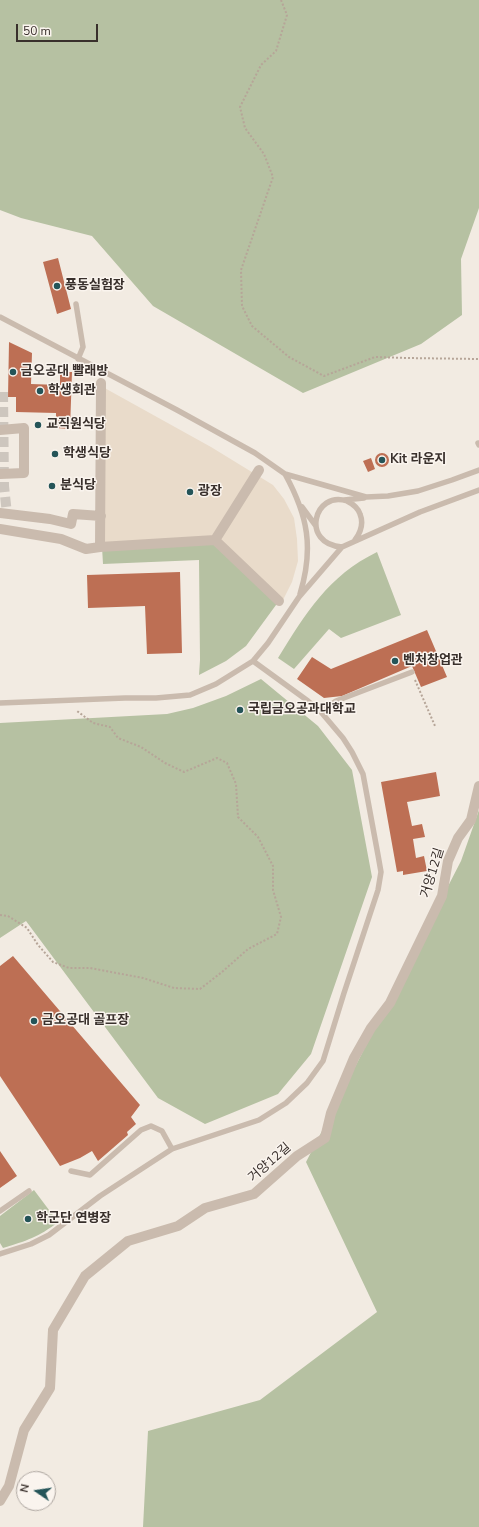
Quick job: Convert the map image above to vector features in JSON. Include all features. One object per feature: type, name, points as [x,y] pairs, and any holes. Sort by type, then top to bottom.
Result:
[{"type":"street","points":[[100,383],[100,547]]},
{"type":"street","points":[[0,430],[24,428],[24,473],[0,474]]},
{"type":"street","points":[[215,540],[259,470]]},
{"type":"street","points":[[0,513],[50,519],[71,524],[74,514],[101,516]]},
{"type":"street","points":[[17,531],[18,516]]},
{"type":"street","points":[[0,529],[60,539],[86,549],[215,540],[279,601]]},
{"type":"street","name":"거양12길","points":[[0,1501],[9,1486],[24,1430],[50,1388],[53,1330],[85,1276],[128,1241],[178,1226],[205,1208],[254,1194],[297,1156],[325,1138],[331,1113],[354,1058],[371,1028],[390,1003],[442,896],[448,861],[458,838],[471,820],[479,786]]},
{"type":"lane","points":[[76,304],[82,347],[78,359]]},
{"type":"lane","points":[[0,317],[177,410],[255,453],[285,474],[366,497]]},
{"type":"lane","points":[[479,470],[418,491],[388,496],[336,500],[329,502],[318,512],[316,526],[318,533],[328,544],[342,546],[479,490]]},
{"type":"lane","points":[[285,474],[299,504],[308,536],[308,559],[299,597]]},
{"type":"lane","points":[[343,500],[356,507],[362,520],[359,534],[355,540]]},
{"type":"lane","points":[[299,504],[316,526]]},
{"type":"lane","points":[[0,703],[156,698],[190,695],[216,684],[252,660],[268,643],[299,597],[342,546]]},
{"type":"lane","points":[[0,1254],[32,1244],[49,1235],[100,1196],[172,1149],[259,1120],[286,1104],[307,1083],[322,1061],[378,890],[381,872],[363,774],[343,738],[321,712],[252,660]]},
{"type":"lane","points":[[321,712],[336,701],[412,672]]},
{"type":"lane","points":[[71,1171],[90,1175],[141,1130],[151,1126],[162,1131],[172,1149]]},
{"type":"lane","points":[[0,1211],[29,1191]]},
{"type":"path","points":[[281,0],[287,15],[276,51],[261,65],[240,107],[245,128],[264,154],[273,177],[241,270],[242,306],[252,326],[289,357],[324,376],[375,357],[479,359]]},
{"type":"path","points":[[412,672],[435,726]]},
{"type":"path","points":[[0,915],[8,916],[27,928],[38,945],[53,962],[69,968],[90,968],[143,978],[174,988],[200,989],[248,949],[277,934],[281,917],[273,890],[273,866],[258,837],[238,817],[236,784],[227,763],[217,758],[184,772],[164,763],[141,747],[118,738],[110,727],[93,723],[77,710]]},
{"type":"green space","points":[[0,0],[479,0],[479,208],[461,259],[462,315],[421,344],[303,393],[153,306],[92,236],[21,218],[0,210]]},
{"type":"green space","points":[[215,544],[276,602],[276,605],[246,646],[226,661],[199,675],[199,560],[103,564],[102,547]]},
{"type":"green space","points":[[377,552],[401,615],[341,638],[329,629],[294,669],[278,658],[298,626],[332,584],[345,572]]},
{"type":"green space","points":[[261,679],[318,726],[352,770],[372,877],[311,1054],[278,1094],[205,1124],[158,1098],[26,921],[0,938],[0,723],[167,714],[193,708],[226,696]]},
{"type":"green space","points":[[479,810],[479,1527],[143,1527],[148,1431],[260,1400],[377,1312],[306,1162],[461,861]]},
{"type":"green space","name":"학군단 연병장","points":[[34,1190],[58,1222],[32,1238],[3,1248],[0,1243],[0,1216]]},
{"type":"shaded area","name":"광장","points":[[101,386],[211,447],[273,485],[284,499],[294,518],[297,539],[298,561],[292,582],[283,600],[216,540],[102,545]]},
{"type":"building","name":"풍동실험장","points":[[58,258],[71,309],[57,314],[43,262]]},
{"type":"building","name":"학생회관","points":[[9,342],[32,353],[31,384],[60,385],[60,372],[72,372],[70,429],[56,428],[56,413],[16,412],[16,397],[8,397]]},
{"type":"building","name":"Kit 라운지","points":[[382,453],[387,455],[389,460],[387,465],[382,467],[377,465],[375,460],[377,455]]},
{"type":"building","points":[[371,458],[375,469],[368,472],[363,461]]},
{"type":"building","points":[[180,572],[182,653],[147,654],[145,606],[88,608],[87,575]]},
{"type":"building","name":"벤처창업관","points":[[427,630],[447,677],[421,687],[412,666],[342,696],[324,698],[297,679],[312,657],[331,669]]},
{"type":"building","points":[[436,772],[440,796],[407,802],[412,826],[422,824],[425,837],[413,839],[416,858],[424,856],[427,871],[403,875],[403,871],[397,872],[381,782]]},
{"type":"building","name":"금오공대 골프장","points":[[13,956],[140,1105],[131,1117],[136,1124],[127,1132],[128,1135],[98,1161],[92,1151],[80,1158],[60,1166],[0,1076],[0,966]]},
{"type":"building","points":[[0,1151],[17,1176],[0,1188]]},
{"type":"tunnel","points":[[3,392],[4,486],[7,514]]},
{"type":"place","name":"풍동실험장","points":[[57,286]]},
{"type":"place","name":"금오공대 빨래방","points":[[13,372]]},
{"type":"place","name":"학생회관","points":[[40,391]]},
{"type":"place","name":"교직원식당","points":[[38,425]]},
{"type":"place","name":"학생식당","points":[[55,454]]},
{"type":"place","name":"Kit 라운지","points":[[382,460]]},
{"type":"place","name":"분식당","points":[[52,486]]},
{"type":"place","name":"광장","points":[[190,492]]},
{"type":"place","name":"벤처창업관","points":[[395,661]]},
{"type":"place","name":"국립금오공과대학교","points":[[240,710]]},
{"type":"place","name":"금오공대 골프장","points":[[34,1021]]},
{"type":"place","name":"학군단 연병장","points":[[28,1219]]}]
